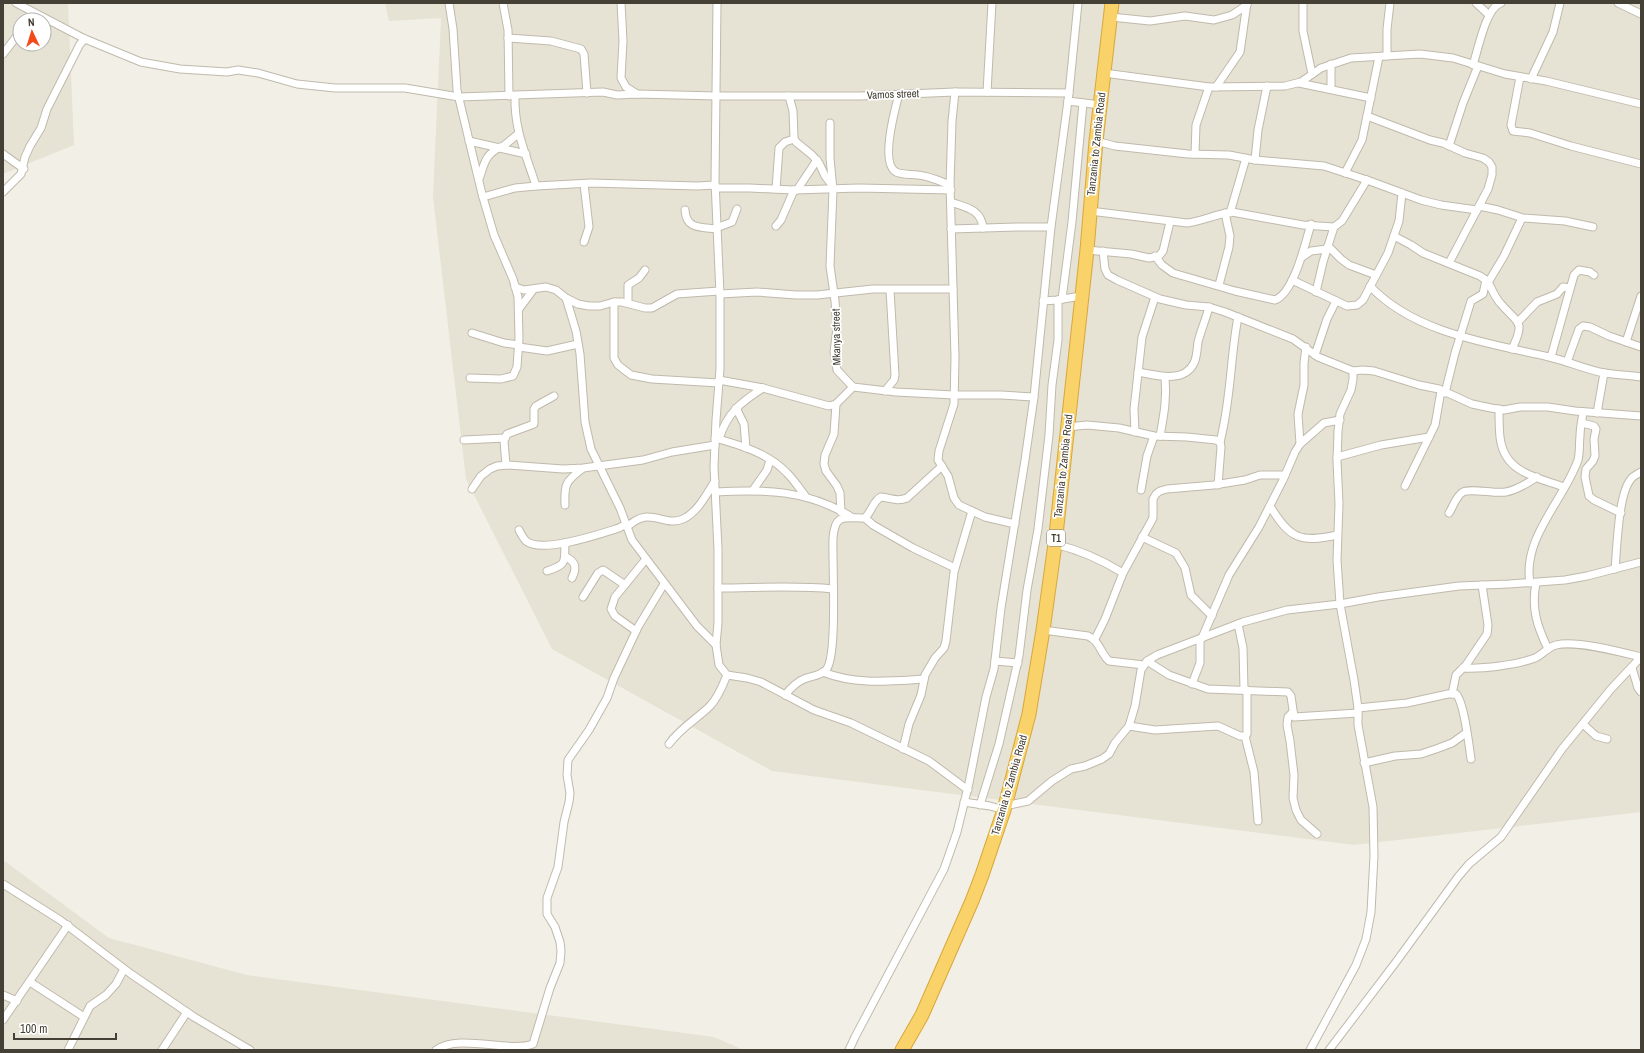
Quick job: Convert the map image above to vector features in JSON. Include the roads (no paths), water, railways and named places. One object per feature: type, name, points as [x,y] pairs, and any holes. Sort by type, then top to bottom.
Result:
[{"type":"highway","name":"Tanzania to Zambia Road","points":[[902,1050],[922,1014],[972,901],[1004,808],[1029,714],[1055,544],[1087,250],[1096,141],[1112,3]]},
{"type":"street","name":"Vamos street","points":[[16,3],[33,12]]},
{"type":"street","points":[[449,3],[453,29],[457,90],[483,197],[494,235],[515,287],[519,309],[519,346],[517,367],[513,376],[501,379],[470,378]]},
{"type":"street","points":[[503,3],[508,38],[512,96],[518,134],[536,186]]},
{"type":"street","points":[[717,3],[715,186],[720,293],[719,381],[715,492],[718,549],[718,623],[716,645],[719,665],[727,675],[761,682],[814,710],[851,723],[929,762],[968,790]]},
{"type":"street","points":[[987,92],[992,3]]},
{"type":"street","points":[[850,1050],[855,1037],[944,869],[957,832],[968,790],[995,661],[1001,608],[1034,397],[1051,227],[1069,97],[1078,3]]},
{"type":"street","points":[[1303,3],[1303,31],[1312,74]]},
{"type":"street","points":[[1345,173],[1362,140],[1371,98],[1383,57],[1390,3]]},
{"type":"street","points":[[1476,3],[1489,15]]},
{"type":"street","points":[[1449,146],[1476,65],[1489,15],[1497,4],[1501,3]]},
{"type":"street","points":[[1531,79],[1553,32],[1560,3]]},
{"type":"street","points":[[1618,3],[1641,14]]},
{"type":"street","points":[[622,4],[623,41],[621,78],[626,87],[637,94]]},
{"type":"street","points":[[1111,17],[1150,21],[1185,16],[1214,20],[1232,15],[1247,4]]},
{"type":"street","points":[[1195,154],[1196,125],[1213,87],[1240,52],[1247,4]]},
{"type":"street","name":"Vamos street","points":[[52,22],[85,39],[141,62],[180,69],[227,72],[238,70],[258,73],[297,84],[335,88],[405,88],[459,97],[602,92],[617,95],[717,96],[987,92],[1069,97],[1083,103],[1100,105]]},
{"type":"street","points":[[508,38],[551,41],[581,49],[584,54],[587,93]]},
{"type":"street","points":[[3,192],[18,178],[24,169],[25,157],[41,128],[50,104],[80,44],[85,39]]},
{"type":"street","points":[[3,54],[12,42]]},
{"type":"street","points":[[1104,73],[1213,87],[1285,86],[1299,83],[1321,68],[1350,58],[1420,54],[1453,58],[1520,77],[1546,81],[1641,104]]},
{"type":"street","points":[[1331,64],[1331,89]]},
{"type":"street","points":[[1520,77],[1511,125],[1513,131],[1530,133],[1578,148],[1641,164]]},
{"type":"street","points":[[1299,83],[1371,98]]},
{"type":"street","points":[[1255,160],[1259,123],[1267,86]]},
{"type":"street","points":[[955,92],[952,121],[950,187],[955,357],[954,404],[939,451],[938,460],[948,476],[954,498],[959,505],[985,517],[1015,524]]},
{"type":"street","points":[[899,94],[890,133],[889,150],[892,168],[900,173],[919,175],[938,180],[950,187]]},
{"type":"street","points":[[789,96],[793,111],[794,139],[817,160],[832,188]]},
{"type":"street","points":[[980,805],[999,744],[1018,663],[1027,590],[1038,529],[1049,435],[1052,385],[1058,340],[1060,300],[1072,222],[1083,103]]},
{"type":"street","points":[[1367,116],[1483,158],[1489,162],[1492,167],[1492,175],[1488,189],[1449,263]]},
{"type":"street","name":"Mkanya street","points":[[830,123],[832,188],[830,266],[837,328],[834,352],[837,370],[854,387]]},
{"type":"street","points":[[478,179],[488,154],[501,147],[518,134]]},
{"type":"street","points":[[776,189],[779,148],[785,142],[794,139]]},
{"type":"street","points":[[469,141],[501,147],[526,154]]},
{"type":"street","points":[[1096,141],[1115,146],[1195,154],[1229,155],[1255,160],[1324,166],[1421,200],[1441,205],[1478,208],[1510,213],[1522,218],[1564,222],[1593,227]]},
{"type":"street","points":[[3,154],[24,169]]},
{"type":"street","points":[[1219,285],[1229,246],[1230,236],[1227,213],[1246,158]]},
{"type":"street","points":[[776,226],[781,220],[796,190],[817,160]]},
{"type":"street","points":[[1316,292],[1334,227],[1342,221],[1367,180]]},
{"type":"street","points":[[483,197],[515,188],[536,186],[630,183],[796,190],[832,188],[950,187]]},
{"type":"street","points":[[584,184],[589,227],[584,242]]},
{"type":"street","points":[[1292,280],[1347,306],[1357,304],[1363,300],[1388,253],[1399,221],[1402,193]]},
{"type":"street","points":[[951,202],[970,209],[980,216],[983,228]]},
{"type":"street","points":[[685,210],[686,219],[693,225],[716,228],[732,222],[738,209]]},
{"type":"street","points":[[1090,210],[1170,222],[1199,222],[1211,216],[1227,213],[1334,227]]},
{"type":"street","points":[[1405,486],[1419,454],[1435,425],[1443,392],[1471,301],[1483,294],[1487,284],[1504,256],[1522,218]]},
{"type":"street","points":[[1087,250],[1131,254],[1149,258],[1159,256],[1163,251],[1170,222]]},
{"type":"street","points":[[1155,256],[1162,265],[1173,272],[1235,291],[1275,300],[1283,295],[1291,284],[1302,256],[1311,224]]},
{"type":"street","points":[[951,229],[1051,227]]},
{"type":"street","points":[[1394,236],[1423,253],[1480,276],[1486,280],[1487,284],[1501,304],[1518,322],[1519,334],[1512,349]]},
{"type":"street","points":[[1302,256],[1311,251],[1327,248],[1349,265],[1376,275]]},
{"type":"street","points":[[1103,251],[1105,269],[1108,275],[1155,297],[1175,303],[1209,307],[1238,317],[1293,339],[1315,355],[1353,371],[1374,371],[1443,392],[1472,404],[1499,409],[1548,407],[1583,412],[1641,416]]},
{"type":"street","points":[[628,303],[628,285],[639,278],[646,270]]},
{"type":"street","points":[[1551,357],[1574,275],[1579,270],[1590,272],[1594,275]]},
{"type":"street","points":[[1370,286],[1382,298],[1398,310],[1430,326],[1512,349],[1551,357],[1604,373],[1641,377]]},
{"type":"street","points":[[515,287],[524,290],[533,290],[546,287],[556,290],[566,298],[578,304],[589,306],[600,306],[614,302],[628,303],[645,308],[652,308],[677,294],[757,292],[796,295],[834,294],[873,289],[952,290]]},
{"type":"street","points":[[1518,322],[1537,302],[1557,294],[1563,287],[1570,288]]},
{"type":"street","points":[[519,309],[533,290]]},
{"type":"street","points":[[885,391],[896,376],[890,290]]},
{"type":"street","points":[[1044,301],[1081,296]]},
{"type":"street","points":[[1626,342],[1641,296]]},
{"type":"street","points":[[1135,432],[1134,409],[1142,337],[1155,297]]},
{"type":"street","points":[[566,298],[576,331],[585,422],[591,449],[620,508],[632,540],[697,626],[716,645]]},
{"type":"street","points":[[1315,355],[1327,319],[1336,301]]},
{"type":"street","points":[[614,302],[614,358],[625,371],[631,375],[652,379],[719,381],[764,388],[829,406],[836,404],[854,387],[885,391],[954,395],[1034,397]]},
{"type":"street","points":[[1138,372],[1165,377],[1176,376],[1186,372],[1193,365],[1209,307]]},
{"type":"street","points":[[1218,485],[1221,447],[1220,442],[1226,414],[1234,339],[1238,317]]},
{"type":"street","points":[[1567,362],[1579,329],[1583,326],[1641,347]]},
{"type":"street","points":[[472,333],[499,342],[548,351],[578,344]]},
{"type":"street","points":[[1300,444],[1298,414],[1304,385],[1306,347]]},
{"type":"street","points":[[1310,1050],[1356,965],[1366,939],[1370,912],[1374,856],[1373,807],[1364,764],[1358,711],[1340,604],[1337,535],[1339,504],[1337,457],[1340,420],[1345,402],[1351,390],[1353,371]]},
{"type":"street","points":[[1598,413],[1604,373]]},
{"type":"street","points":[[1141,490],[1147,456],[1157,436],[1165,411],[1167,394],[1165,377]]},
{"type":"street","points":[[716,441],[723,426],[736,408],[764,388]]},
{"type":"street","points":[[506,465],[505,438],[507,434],[534,424],[534,409],[536,406],[554,396]]},
{"type":"street","points":[[836,404],[834,434],[825,455],[824,464],[826,471],[837,486],[840,493],[841,512]]},
{"type":"street","points":[[736,408],[744,424],[746,448]]},
{"type":"street","points":[[1499,409],[1500,437],[1504,455],[1510,463],[1519,470],[1564,487]]},
{"type":"street","points":[[1548,649],[1535,618],[1533,583],[1529,560],[1533,548],[1556,501],[1574,471],[1578,458],[1583,412]]},
{"type":"street","points":[[1192,684],[1200,662],[1201,639],[1229,575],[1259,527],[1295,452],[1300,444],[1324,423],[1340,420]]},
{"type":"street","points":[[1582,423],[1594,426],[1596,429],[1594,439],[1595,456],[1593,461],[1586,469],[1585,477],[1589,496],[1621,513]]},
{"type":"street","points":[[1067,427],[1087,425],[1119,428],[1157,436],[1186,437],[1216,440],[1220,442]]},
{"type":"street","points":[[1337,457],[1381,445],[1429,437]]},
{"type":"street","points":[[464,440],[505,438]]},
{"type":"street","points":[[472,489],[480,476],[490,469],[506,465],[563,469],[583,468],[643,460],[716,441],[746,448],[770,460],[786,472],[806,497]]},
{"type":"street","points":[[753,490],[768,470],[770,460]]},
{"type":"street","points":[[865,518],[869,514],[876,500],[881,497],[896,500],[907,498],[942,466]]},
{"type":"street","points":[[565,505],[564,491],[566,483],[583,468]]},
{"type":"street","points":[[1615,569],[1621,513],[1627,486],[1631,480],[1641,472]]},
{"type":"street","points":[[1095,639],[1105,619],[1123,573],[1153,518],[1153,499],[1156,494],[1160,491],[1218,485],[1245,480],[1260,475],[1285,475]]},
{"type":"street","points":[[1449,513],[1461,493],[1472,490],[1493,493],[1507,492],[1537,477]]},
{"type":"street","points":[[519,530],[525,541],[544,545],[565,543],[626,526],[646,517],[674,522],[684,519],[698,507],[715,481]]},
{"type":"street","points":[[715,492],[753,490],[793,494],[806,497],[851,517]]},
{"type":"street","points":[[1270,506],[1277,518],[1287,530],[1298,538],[1312,539],[1337,535]]},
{"type":"street","points":[[903,749],[909,724],[921,695],[924,679],[931,665],[944,648],[946,641],[947,617],[955,568],[972,511]]},
{"type":"street","points":[[785,695],[803,679],[823,672],[830,662],[834,620],[832,589],[834,528],[836,522],[842,517],[865,518],[913,548],[955,568]]},
{"type":"street","points":[[1142,537],[1176,553],[1185,568],[1191,595],[1212,616]]},
{"type":"street","points":[[547,571],[560,565],[566,557],[565,543]]},
{"type":"street","points":[[1055,544],[1101,560],[1123,573]]},
{"type":"street","points":[[566,557],[574,562],[576,566],[576,570],[572,578]]},
{"type":"street","points":[[636,631],[615,616],[611,611],[616,597],[646,559]]},
{"type":"street","points":[[964,802],[1004,808],[1028,801],[1052,781],[1071,769],[1102,760],[1109,754],[1115,743],[1129,726],[1135,706],[1141,670],[1146,663],[1157,655],[1238,624],[1287,610],[1340,604],[1378,596],[1459,586],[1565,580],[1641,562]]},
{"type":"street","points":[[583,597],[598,573],[603,570],[625,585]]},
{"type":"street","points":[[436,1050],[447,1044],[496,1050],[524,1050],[533,1044],[550,988],[560,963],[560,942],[555,927],[547,914],[547,898],[558,867],[564,822],[569,802],[570,793],[567,775],[568,760],[589,730],[607,698],[614,678],[636,631],[664,584]]},
{"type":"street","points":[[1452,694],[1456,675],[1463,668],[1487,634],[1488,625],[1482,585]]},
{"type":"street","points":[[718,588],[797,586],[832,589]]},
{"type":"street","points":[[1238,624],[1243,648],[1246,690],[1247,734],[1245,736],[1254,772],[1258,821]]},
{"type":"street","points":[[1043,630],[1088,636],[1095,639],[1105,658],[1109,661],[1146,663],[1169,675],[1208,689],[1288,692],[1291,696],[1293,716],[1296,717],[1358,711],[1456,694],[1459,698],[1471,759]]},
{"type":"street","points":[[1329,1050],[1465,868],[1501,837],[1562,749],[1611,689],[1641,657],[1584,646],[1561,644],[1548,649],[1538,657],[1522,662],[1480,669],[1463,668]]},
{"type":"street","points":[[995,661],[1018,663]]},
{"type":"street","points":[[1632,668],[1638,688],[1641,692]]},
{"type":"street","points":[[823,672],[838,678],[850,680],[868,681],[924,679]]},
{"type":"street","points":[[669,744],[682,728],[712,704],[727,675]]},
{"type":"street","points":[[1293,712],[1288,717],[1287,725],[1294,775],[1293,798],[1300,820],[1317,834]]},
{"type":"street","points":[[1583,724],[1596,736],[1607,739]]},
{"type":"street","points":[[1129,726],[1155,730],[1218,726],[1240,736],[1245,736]]},
{"type":"street","points":[[1364,764],[1395,756],[1421,754],[1452,743],[1466,732]]},
{"type":"street","points":[[4,887],[68,925],[124,968],[187,1012],[250,1050]]},
{"type":"street","points":[[3,1020],[68,925]]},
{"type":"street","points":[[68,1050],[90,1006],[106,995],[116,984],[124,968]]},
{"type":"street","points":[[30,982],[84,1017]]},
{"type":"street","points":[[3,995],[17,1001]]},
{"type":"street","points":[[162,1050],[187,1012]]}]
